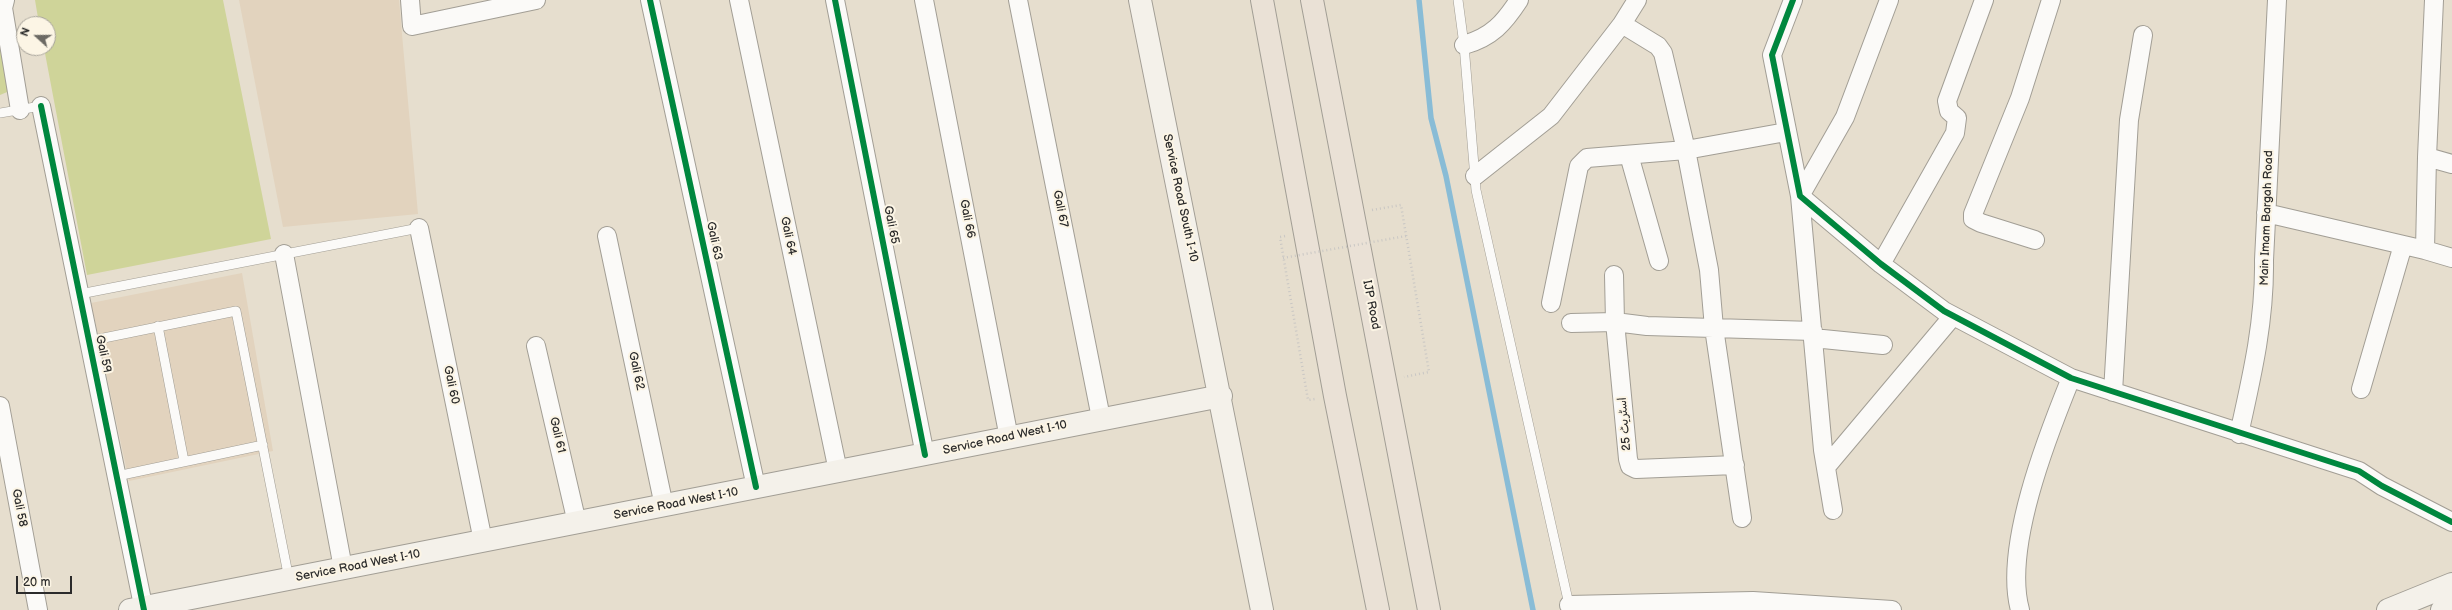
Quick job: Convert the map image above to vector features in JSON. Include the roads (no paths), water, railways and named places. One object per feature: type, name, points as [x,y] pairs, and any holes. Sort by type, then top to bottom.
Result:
[{"type":"highway","points":[[1262,0],[1335,396],[1378,610]]},
{"type":"highway","name":"IJP Road","points":[[1312,0],[1429,610]]},
{"type":"main road","name":"Service Road South I-10","points":[[1140,0],[1221,396],[1262,610]]},
{"type":"main road","name":"Service Road West I-10","points":[[139,609],[925,455],[1101,418],[1221,396]]},
{"type":"main road","points":[[2388,610],[2452,584]]},
{"type":"main road","points":[[2442,610],[2452,606]]},
{"type":"street","points":[[5,0],[3,8],[20,110]]},
{"type":"street","points":[[410,0],[412,26],[536,0]]},
{"type":"street","name":"Gali 63","points":[[650,0],[756,487]]},
{"type":"street","name":"Gali 64","points":[[739,0],[838,471]]},
{"type":"street","name":"Gali 65","points":[[835,0],[925,455]]},
{"type":"street","name":"Gali 66","points":[[924,0],[1009,438]]},
{"type":"street","name":"Gali 67","points":[[1018,0],[1101,418]]},
{"type":"street","points":[[1464,45],[1476,41],[1502,25],[1519,0]]},
{"type":"street","points":[[1475,176],[1551,116],[1622,24],[1637,0]]},
{"type":"street","points":[[1793,0],[1772,55],[1786,132],[1800,196],[1826,467],[1833,510]]},
{"type":"street","points":[[1800,196],[1845,117],[1889,0]]},
{"type":"street","points":[[1881,264],[1955,133],[1957,118],[1949,111],[1947,101],[1984,0]]},
{"type":"street","points":[[2035,240],[1980,223],[1973,219],[1973,214],[2020,98],[2051,0]]},
{"type":"street","name":"Main Imam Bargah Road","points":[[2239,434],[2252,381],[2264,291],[2266,213],[2277,0]]},
{"type":"street","points":[[2425,250],[2426,157],[2434,0]]},
{"type":"street","points":[[1622,24],[1658,46],[1663,53],[1686,150],[1708,270],[1714,328],[1742,518]]},
{"type":"street","points":[[2113,392],[2129,120],[2144,35]]},
{"type":"street","name":"Gali 59","points":[[41,106],[117,476],[139,609]]},
{"type":"street","points":[[1551,303],[1579,166],[1587,158],[1686,150],[1786,132]]},
{"type":"street","points":[[1629,155],[1659,261]]},
{"type":"street","points":[[2426,157],[2452,164]]},
{"type":"street","points":[[1800,196],[1881,264],[1953,316],[2071,378],[2239,434],[2359,471],[2431,513],[2452,522]]},
{"type":"street","points":[[2266,213],[2425,250],[2452,258]]},
{"type":"street","name":"Gali 60","points":[[419,228],[483,541]]},
{"type":"street","name":"Gali 62","points":[[607,236],[664,506]]},
{"type":"street","points":[[2361,389],[2403,245]]},
{"type":"street","points":[[284,254],[343,568]]},
{"type":"street","name":"اسٹریٹ 25","points":[[1614,275],[1616,322],[1628,459],[1630,466],[1636,469],[1735,465]]},
{"type":"street","points":[[1826,467],[1953,316]]},
{"type":"street","points":[[1571,323],[1616,322],[1647,326],[1714,328],[1813,335],[1882,345]]},
{"type":"street","name":"Gali 61","points":[[536,346],[577,523]]},
{"type":"street","points":[[2020,610],[2015,594],[2015,572],[2029,493],[2054,420],[2071,378]]},
{"type":"street","name":"Gali 58","points":[[0,406],[38,610]]},
{"type":"street","points":[[1570,608],[1753,601],[1805,607],[1892,610]]},
{"type":"lane","points":[[1458,0],[1464,45],[1476,190],[1570,608]]},
{"type":"lane","points":[[0,113],[41,106]]},
{"type":"lane","points":[[80,294],[419,228]]},
{"type":"lane","points":[[89,341],[236,311],[289,579]]},
{"type":"lane","points":[[158,326],[184,461]]},
{"type":"lane","points":[[117,476],[263,445]]},
{"type":"waterway","points":[[1419,0],[1431,118],[1446,176],[1533,610]]}]
